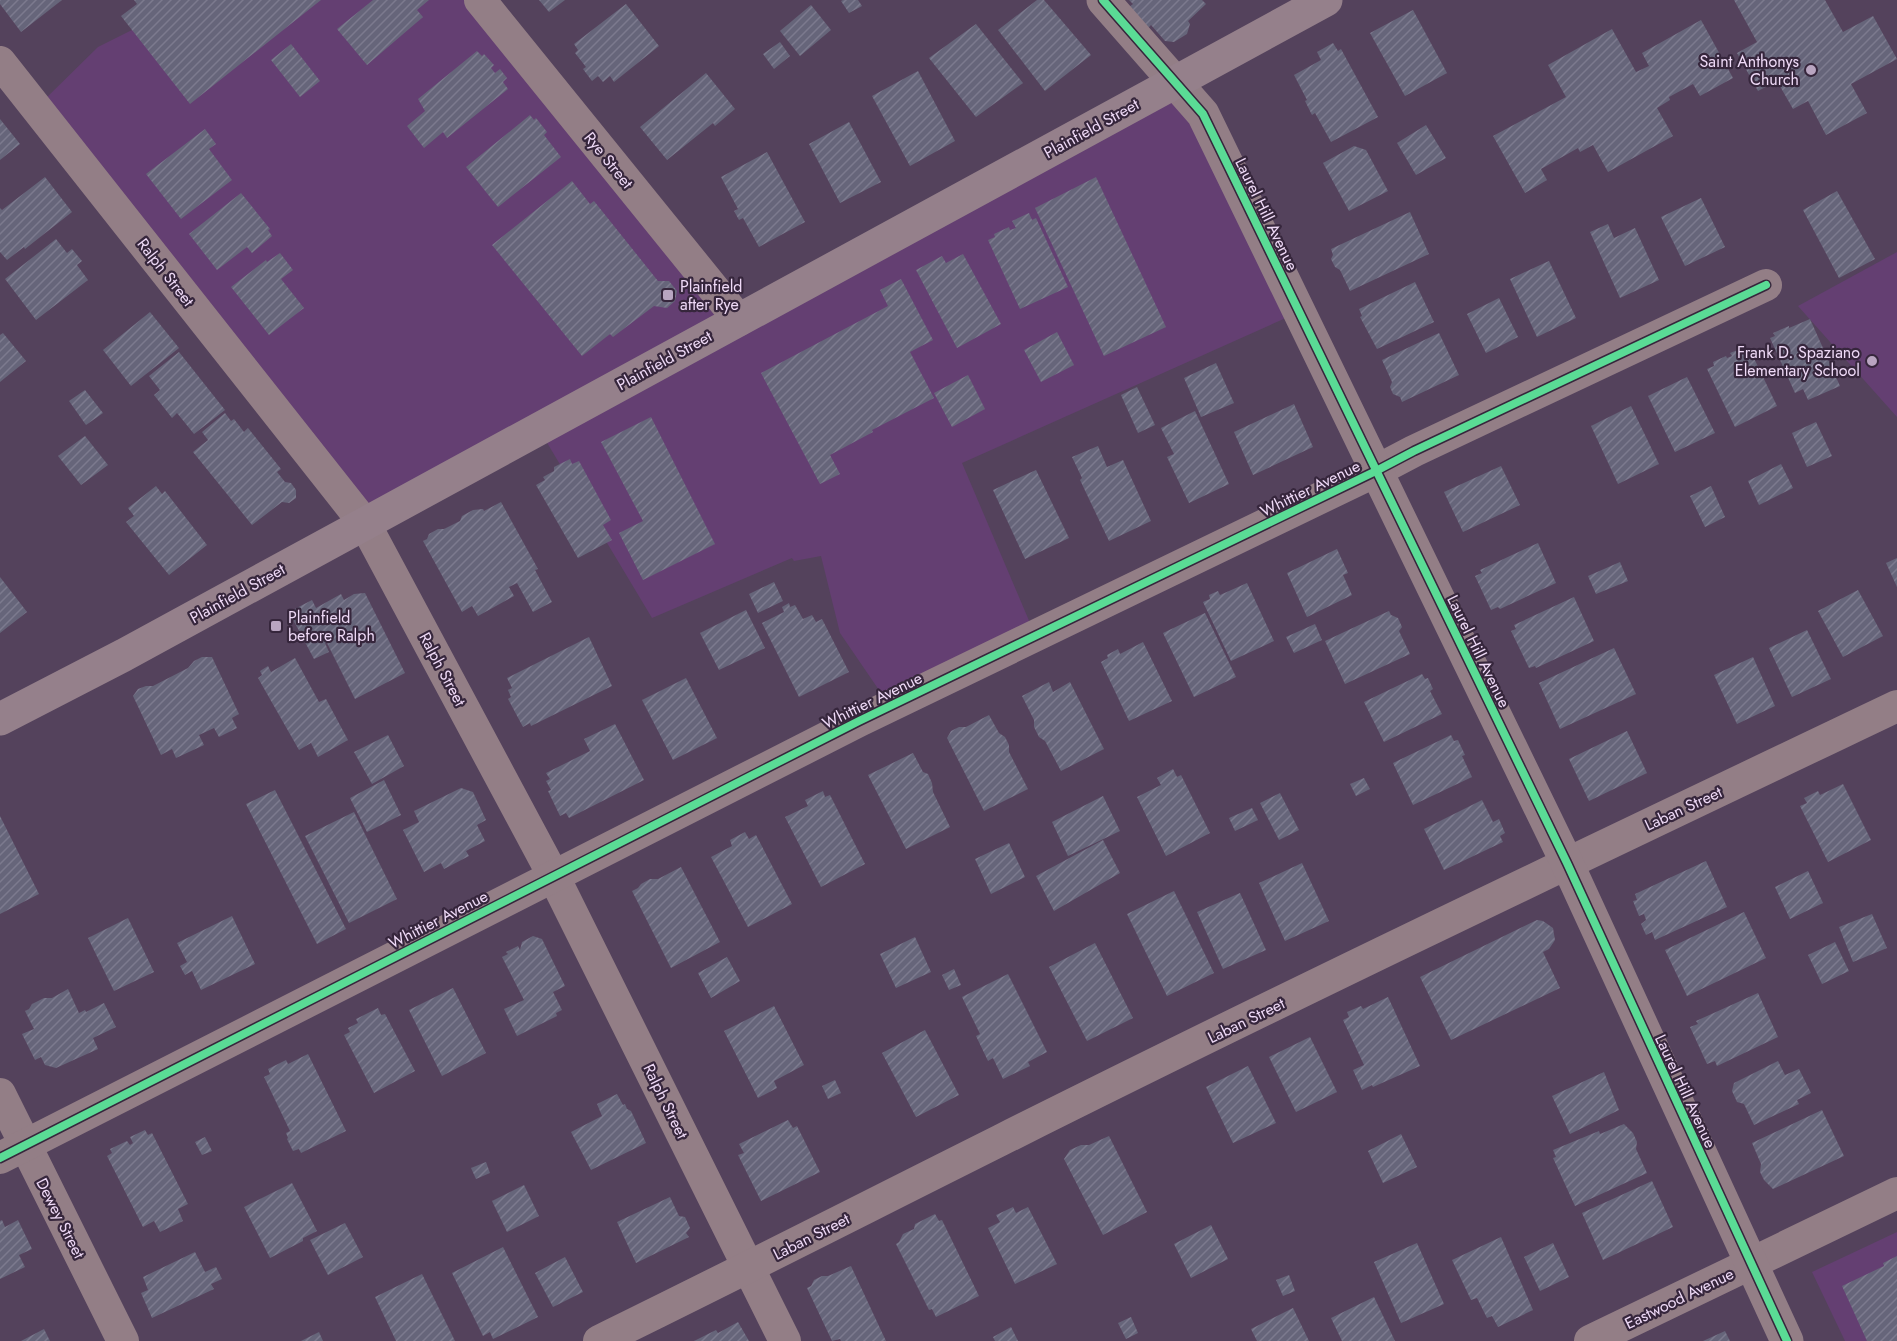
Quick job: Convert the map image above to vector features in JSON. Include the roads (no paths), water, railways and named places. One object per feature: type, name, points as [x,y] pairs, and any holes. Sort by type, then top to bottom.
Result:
[{"type":"main road","name":"Plainfield Street","points":[[0,719],[79,679],[365,524],[1326,0]]},
{"type":"street","name":"Rye Street","points":[[480,0],[738,320]]},
{"type":"street","name":"Laurel Hill Avenue","points":[[1103,0],[1203,114],[1567,863],[1787,1341]]},
{"type":"street","name":"Ralph Street","points":[[0,62],[365,524],[554,875],[785,1341]]},
{"type":"street","name":"Whittier Avenue","points":[[12,1152],[859,721],[1424,446],[1766,285]]},
{"type":"street","name":"Laban Street","points":[[599,1341],[1003,1139],[1567,863],[1897,706]]},
{"type":"street","name":"Dewey Street","points":[[0,1094],[12,1152],[123,1341]]},
{"type":"street","name":"Eastwood Avenue","points":[[1590,1341],[1897,1193]]},
{"type":"place","name":"Saint Anthonys Church","points":[[1811,70]]},
{"type":"place","name":"Plainfield after Rye","points":[[668,295]]},
{"type":"place","name":"Frank D. Spaziano Elementary School","points":[[1872,361]]},
{"type":"place","name":"Plainfield before Ralph","points":[[276,626]]}]
